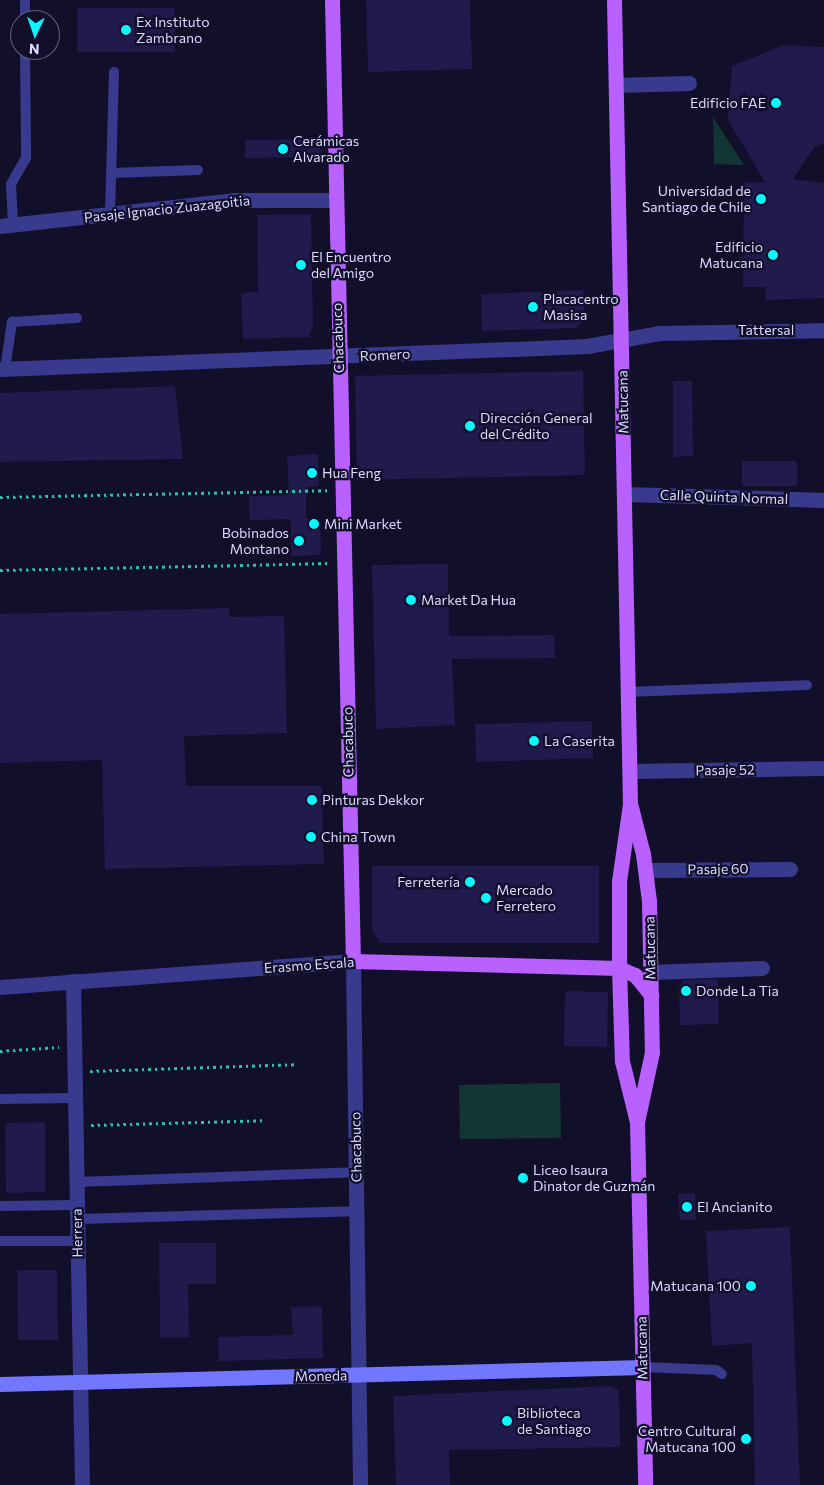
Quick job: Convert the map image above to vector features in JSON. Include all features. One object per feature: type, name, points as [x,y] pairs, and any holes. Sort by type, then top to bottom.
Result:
[{"type":"main road","name":"Chacabuco","points":[[332,0],[334,200],[353,961]]},
{"type":"main road","name":"Matucana","points":[[614,0],[630,771],[630,804],[619,881],[619,968],[622,1061],[637,1122],[645,1485]]},
{"type":"main road","name":"Matucana","points":[[630,804],[646,870],[651,972],[651,1070],[637,1122]]},
{"type":"main road","name":"Erasmo Escala","points":[[353,961],[619,968]]},
{"type":"main road","points":[[619,968],[635,975],[651,995]]},
{"type":"street","points":[[616,85],[689,82]]},
{"type":"street","name":"Pasaje Ignacio Zuazagoitia","points":[[7,225],[234,200],[334,200]]},
{"type":"street","name":"Tattersal","points":[[708,331],[824,330]]},
{"type":"street","name":"Romero","points":[[2,369],[587,346],[622,339],[708,331]]},
{"type":"street","name":"Calle Quinta Normal","points":[[625,494],[824,500]]},
{"type":"street","name":"Pasaje 52","points":[[630,771],[820,768]]},
{"type":"street","name":"Pasaje 60","points":[[646,870],[790,868]]},
{"type":"street","name":"Erasmo Escala","points":[[0,987],[353,961]]},
{"type":"street","name":"Chacabuco","points":[[353,961],[360,1485]]},
{"type":"street","points":[[651,972],[762,968]]},
{"type":"street","name":"Herrera","points":[[73,982],[82,1485]]},
{"type":"street","name":"Moneda","points":[[0,1384],[642,1367]]},
{"type":"lane","points":[[7,225],[11,184],[26,153],[25,60]]},
{"type":"lane","points":[[110,214],[114,72]]},
{"type":"lane","points":[[111,173],[198,170]]},
{"type":"lane","points":[[2,369],[12,322],[77,318]]},
{"type":"lane","points":[[628,692],[806,685]]},
{"type":"lane","points":[[0,1099],[75,1098]]},
{"type":"lane","points":[[76,1182],[356,1172]]},
{"type":"lane","points":[[0,1206],[77,1212],[356,1211]]},
{"type":"lane","points":[[0,1241],[77,1241]]},
{"type":"lane","points":[[642,1367],[716,1370],[722,1374]]},
{"type":"path","points":[[0,497],[323,490]]},
{"type":"path","points":[[0,570],[325,564]]},
{"type":"path","points":[[0,1051],[55,1047]]},
{"type":"path","points":[[100,1071],[297,1064]]},
{"type":"path","points":[[101,1125],[265,1120]]},
{"type":"green space","points":[[713,117],[744,165],[714,164]]},
{"type":"green space","points":[[560,1083],[561,1138],[460,1139],[459,1085]]},
{"type":"building","points":[[366,0],[470,0],[472,69],[368,72]]},
{"type":"building","name":"Ex Instituto Zambrano","points":[[77,8],[175,8],[175,52],[77,52]]},
{"type":"building","points":[[784,45],[824,47],[824,143],[815,146],[793,179],[824,183],[824,298],[766,300],[765,287],[743,287],[744,183],[765,182],[728,120],[732,66]]},
{"type":"building","name":"Cerámicas Alvarado","points":[[321,139],[321,157],[245,158],[245,140]]},
{"type":"building","points":[[311,214],[313,326],[309,337],[243,339],[241,293],[258,292],[257,215]]},
{"type":"building","name":"Placacentro Masisa","points":[[583,290],[585,320],[576,328],[482,331],[481,294]]},
{"type":"building","name":"Dirección General del Crédito","points":[[583,371],[585,475],[357,480],[355,376]]},
{"type":"building","points":[[673,381],[692,381],[693,456],[673,457]]},
{"type":"building","points":[[175,386],[183,459],[0,462],[0,393]]},
{"type":"building","points":[[318,454],[319,486],[306,487],[306,519],[320,519],[321,555],[291,556],[291,519],[249,520],[249,496],[289,495],[287,456]]},
{"type":"building","points":[[742,461],[797,461],[797,486],[742,486]]},
{"type":"building","name":"Market Da Hua","points":[[448,564],[449,636],[554,635],[555,658],[452,659],[455,725],[376,729],[372,565]]},
{"type":"building","points":[[229,608],[229,617],[284,616],[287,733],[184,736],[186,786],[322,786],[324,864],[105,869],[102,760],[0,763],[0,614]]},
{"type":"building","name":"La Caserita","points":[[592,721],[593,758],[476,762],[475,724]]},
{"type":"building","name":"Mercado Ferretero","points":[[372,866],[599,866],[599,943],[380,943],[372,929]]},
{"type":"building","points":[[718,979],[719,1024],[680,1025],[679,986],[684,980]]},
{"type":"building","points":[[565,991],[608,992],[607,1047],[564,1046]]},
{"type":"building","points":[[45,1122],[45,1192],[6,1193],[5,1123]]},
{"type":"building","name":"El Ancianito","points":[[695,1193],[696,1220],[680,1220],[678,1194]]},
{"type":"building","name":"Matucana 100","points":[[790,1227],[800,1485],[755,1485],[752,1343],[712,1346],[706,1231]]},
{"type":"building","points":[[159,1243],[216,1243],[216,1284],[188,1284],[189,1337],[160,1338]]},
{"type":"building","points":[[17,1270],[57,1270],[58,1340],[18,1340]]},
{"type":"building","points":[[322,1306],[323,1358],[219,1361],[218,1337],[293,1335],[291,1307]]},
{"type":"building","name":"Biblioteca de Santiago","points":[[610,1386],[619,1390],[620,1447],[449,1450],[450,1485],[396,1485],[393,1396]]},
{"type":"place","name":"Ex Instituto Zambrano","points":[[126,30]]},
{"type":"place","name":"Edificio FAE","points":[[776,103]]},
{"type":"place","name":"Cerámicas Alvarado","points":[[283,149]]},
{"type":"place","name":"Universidad de Santiago de Chile","points":[[761,199]]},
{"type":"place","name":"Edificio Matucana","points":[[773,255]]},
{"type":"place","name":"El Encuentro del Amigo","points":[[301,265]]},
{"type":"place","name":"Placacentro Masisa","points":[[533,307]]},
{"type":"place","name":"Dirección General del Crédito","points":[[470,426]]},
{"type":"place","name":"Hua Feng","points":[[312,473]]},
{"type":"place","name":"Mini Market","points":[[314,524]]},
{"type":"place","name":"Bobinados Montano","points":[[299,541]]},
{"type":"place","name":"Market Da Hua","points":[[411,600]]},
{"type":"place","name":"La Caserita","points":[[534,741]]},
{"type":"place","name":"Pinturas Dekkor","points":[[312,800]]},
{"type":"place","name":"China Town","points":[[311,837]]},
{"type":"place","name":"Ferretería","points":[[470,882]]},
{"type":"place","name":"Mercado Ferretero","points":[[486,898]]},
{"type":"place","name":"Donde La Tia","points":[[686,991]]},
{"type":"place","name":"Liceo Isaura Dinator de Guzmán","points":[[523,1178]]},
{"type":"place","name":"El Ancianito","points":[[687,1207]]},
{"type":"place","name":"Matucana 100","points":[[751,1286]]},
{"type":"place","name":"Biblioteca de Santiago","points":[[507,1421]]},
{"type":"place","name":"Centro Cultural Matucana 100","points":[[746,1439]]}]
